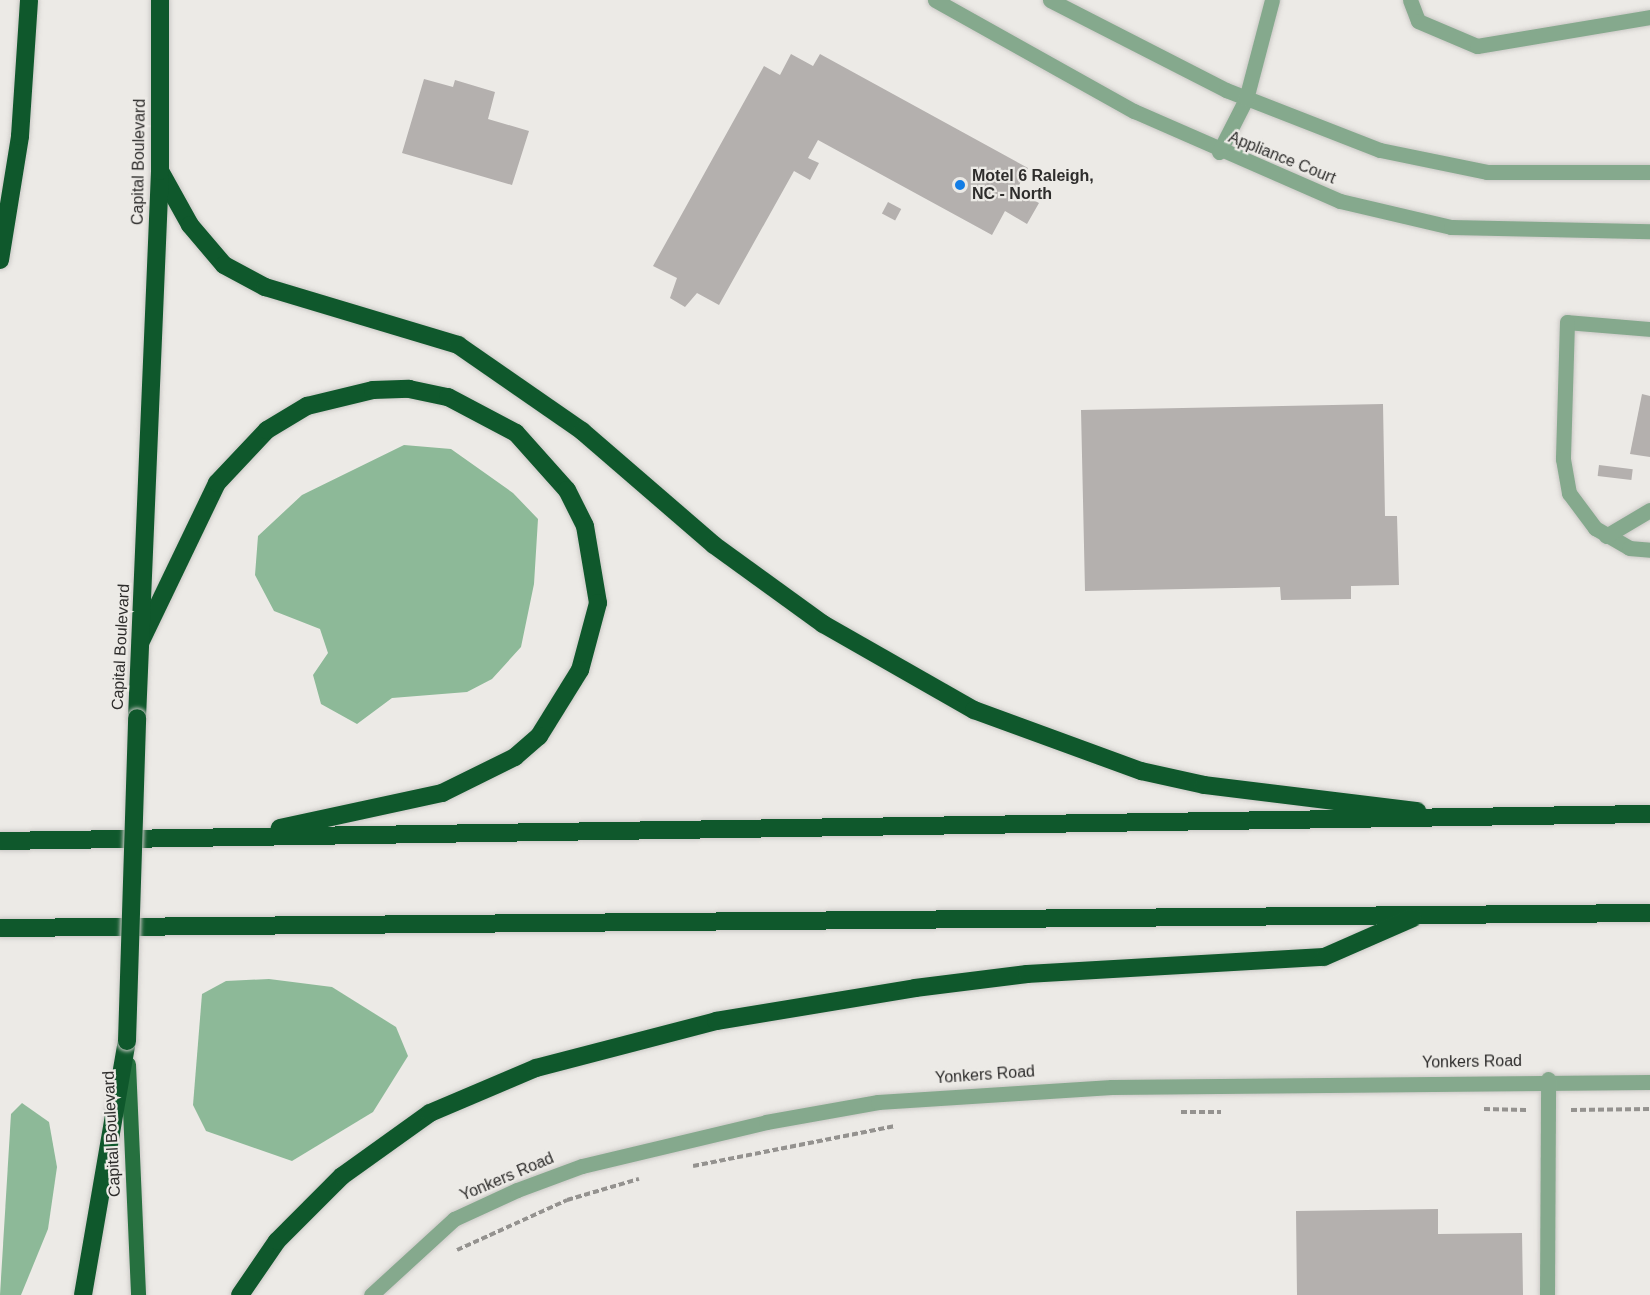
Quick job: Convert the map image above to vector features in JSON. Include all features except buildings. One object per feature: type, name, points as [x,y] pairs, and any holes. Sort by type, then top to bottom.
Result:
[{"type":"highway","points":[[0,260],[20,136],[29,0]]},
{"type":"highway","name":"Capital Boulevard","points":[[127,1041],[137,718],[160,171],[160,0]]},
{"type":"highway","points":[[160,171],[190,225],[232,270],[287,295],[421,329],[458,345],[582,431],[714,545],[823,624],[974,710],[1049,741],[1183,780],[1485,819]]},
{"type":"highway","points":[[141,641],[217,483],[267,430],[308,406],[373,390],[409,389],[448,397],[516,433],[567,490],[585,526],[598,603],[580,670],[539,736],[506,763],[442,793],[242,837]]},
{"type":"highway","points":[[0,841],[1485,819],[1650,814]]},
{"type":"highway","points":[[0,928],[1650,912]]},
{"type":"highway","points":[[240,1295],[277,1241],[342,1176],[430,1113],[536,1068],[716,1021],[915,988],[1027,974],[1324,957],[1421,915]]},
{"type":"highway","points":[[83,1295],[127,1041]]},
{"type":"main road","name":"Capital Boulevard","points":[[127,1041],[138,1295]]},
{"type":"street","name":"Appliance Court","points":[[935,0],[1084,86],[1219,152],[1340,201],[1451,228],[1650,231]]},
{"type":"street","points":[[1050,0],[1246,99],[1326,132],[1432,164],[1487,172],[1650,172]]},
{"type":"street","points":[[1219,152],[1246,99],[1272,0]]},
{"type":"street","points":[[1410,0],[1418,21],[1477,46],[1650,17]]},
{"type":"street","points":[[1650,329],[1567,322],[1563,459],[1569,494],[1606,536],[1629,548],[1650,550]]},
{"type":"street","points":[[1606,536],[1650,510]]},
{"type":"street","points":[[1547,1295],[1548,1079]]},
{"type":"street","name":"Yonkers Road","points":[[371,1295],[454,1219],[517,1190],[582,1166],[766,1122],[878,1102],[1000,1090],[1548,1079],[1650,1082]]},
{"type":"path","points":[[1473,1109],[1508,1110]]},
{"type":"path","points":[[1588,1110],[1650,1109]]},
{"type":"path","points":[[1172,1112],[1230,1112]]},
{"type":"path","points":[[680,1169],[908,1124]]},
{"type":"path","points":[[453,1252],[567,1200],[649,1176]]},
{"type":"green space","points":[[404,445],[451,449],[513,493],[538,519],[534,584],[521,647],[492,679],[467,692],[392,698],[357,724],[321,704],[313,675],[328,653],[320,629],[274,611],[255,575],[258,536],[302,495]]},
{"type":"green space","points":[[269,979],[332,987],[396,1027],[408,1056],[373,1112],[292,1161],[206,1131],[193,1105],[202,994],[226,981]]},
{"type":"green space","points":[[22,1103],[49,1122],[57,1167],[48,1229],[21,1295],[0,1295],[11,1114]]},
{"type":"place","name":"Motel 6 Raleigh, NC - North","points":[[960,185]]}]
